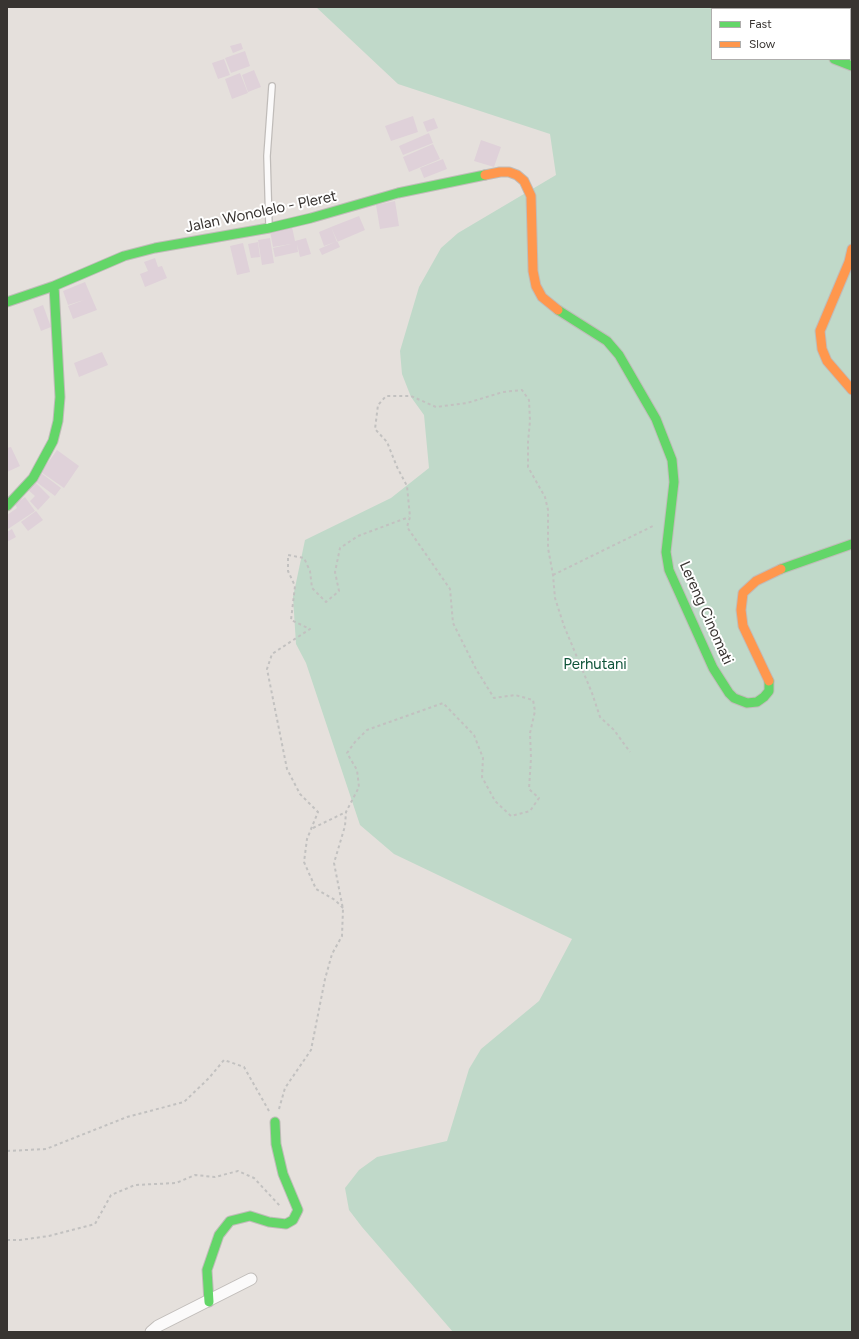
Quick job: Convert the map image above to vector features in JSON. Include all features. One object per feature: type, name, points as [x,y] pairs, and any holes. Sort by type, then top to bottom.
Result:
[{"type":"main road","points":[[837,60],[852,66]]},
{"type":"main road","name":"Jalan Wonolelo - Pleret","points":[[7,302],[54,286],[124,256],[155,248],[270,228],[398,193],[500,172],[509,172],[517,175],[524,181]]},
{"type":"main road","name":"Lereng Cinomati","points":[[524,181],[530,196],[533,271],[536,286],[542,297],[607,341],[619,355],[656,419],[672,460],[674,482],[666,552],[669,570],[713,668],[729,693],[740,701],[757,702],[769,691],[770,686],[769,678],[743,626],[741,610],[744,593],[756,581],[778,570],[852,544]]},
{"type":"main road","points":[[852,249],[850,262],[820,332],[822,349],[827,361],[852,390]]},
{"type":"main road","points":[[7,506],[33,478],[53,441],[58,421],[60,398],[54,286]]},
{"type":"main road","points":[[209,1302],[207,1270],[219,1235],[230,1221],[250,1216],[269,1222],[286,1224],[293,1220],[298,1210],[283,1174],[276,1144],[275,1122]]},
{"type":"street","points":[[151,1332],[158,1326],[209,1302],[251,1279]]},
{"type":"lane","points":[[270,228],[267,156],[272,86]]},
{"type":"path","points":[[275,1122],[285,1088],[311,1050],[325,979],[332,954],[342,936],[343,909],[334,863],[345,826],[346,812],[359,787],[357,770],[347,753],[355,742],[367,730],[443,703],[474,735],[483,758],[482,777],[495,801],[511,816],[530,812],[539,798],[529,789],[531,758],[530,734],[535,711],[533,700],[515,695],[494,698],[476,669],[453,623],[450,589],[407,527],[410,517],[407,486],[388,442],[375,429],[378,405],[386,396],[411,396],[436,407],[467,403],[503,392],[522,390],[529,400],[530,422],[528,467],[545,497],[548,510],[548,548],[553,575],[555,598],[564,626],[592,693],[600,718],[614,730],[630,752]]},
{"type":"path","points":[[343,909],[335,900],[316,889],[304,862],[307,839],[318,812],[300,794],[287,769],[267,669],[272,654],[310,629],[291,620],[295,586],[288,571],[288,555],[304,558],[310,572],[312,588],[326,602],[339,591],[335,572],[340,548],[358,536],[410,517]]},
{"type":"path","points":[[553,575],[670,517]]},
{"type":"path","points":[[312,829],[346,812]]},
{"type":"path","points":[[7,1151],[46,1149],[127,1117],[184,1102],[209,1078],[224,1060],[244,1067],[275,1122]]},
{"type":"path","points":[[7,1240],[20,1240],[49,1236],[96,1224],[112,1196],[135,1185],[176,1183],[195,1175],[216,1177],[238,1172],[254,1178],[293,1220]]},
{"type":"green space","name":"Perhutani","points":[[316,7],[852,7],[852,1332],[453,1332],[349,1210],[345,1188],[359,1170],[377,1157],[447,1141],[469,1069],[481,1049],[539,1001],[572,939],[394,854],[360,825],[306,663],[296,644],[293,597],[305,540],[391,498],[429,468],[424,415],[411,397],[402,374],[400,351],[419,287],[441,248],[458,233],[556,175],[550,134],[398,84]]},
{"type":"building","points":[[241,43],[243,49],[233,53],[230,46]]},
{"type":"building","points":[[245,51],[250,66],[231,73],[225,58]]},
{"type":"building","points":[[224,59],[230,75],[218,79],[212,63]]},
{"type":"building","points":[[254,70],[261,87],[248,92],[242,75]]},
{"type":"building","points":[[240,73],[248,93],[232,99],[225,79]]},
{"type":"building","points":[[413,116],[418,132],[391,141],[385,126]]},
{"type":"building","points":[[434,118],[438,128],[427,132],[423,122]]},
{"type":"building","points":[[429,133],[433,143],[403,155],[399,146]]},
{"type":"building","points":[[481,140],[501,147],[494,167],[474,161]]},
{"type":"building","points":[[433,144],[440,159],[409,172],[403,157]]},
{"type":"building","points":[[443,159],[447,169],[424,178],[420,168]]},
{"type":"building","points":[[395,201],[399,226],[380,229],[376,205]]},
{"type":"building","points":[[359,216],[365,230],[337,242],[331,227]]},
{"type":"building","points":[[292,227],[295,241],[306,238],[311,254],[300,257],[297,244],[298,252],[275,257],[273,248],[291,244],[273,247],[270,231]]},
{"type":"building","points":[[331,227],[340,247],[322,255],[319,249],[335,242],[324,246],[319,232]]},
{"type":"building","points":[[270,238],[274,263],[262,265],[258,240]]},
{"type":"building","points":[[258,242],[260,257],[251,258],[248,244]]},
{"type":"building","points":[[243,243],[250,272],[237,275],[230,246]]},
{"type":"building","points":[[155,258],[158,267],[162,266],[167,278],[145,287],[140,274],[148,271],[144,262]]},
{"type":"building","points":[[85,282],[97,310],[73,319],[68,306],[84,300],[68,305],[63,291]]},
{"type":"building","points":[[43,305],[51,327],[41,331],[33,309]]},
{"type":"building","points":[[102,352],[108,365],[79,377],[74,363]]},
{"type":"building","points":[[11,447],[20,466],[7,472],[7,448]]},
{"type":"building","points":[[57,450],[79,466],[64,488],[41,472]]},
{"type":"building","points":[[41,473],[61,488],[55,496],[35,481]]},
{"type":"building","points":[[34,481],[50,497],[38,510],[30,501],[35,496],[27,489]]},
{"type":"building","points":[[25,497],[35,511],[8,529],[7,515],[17,508],[15,504]]},
{"type":"building","points":[[36,511],[43,520],[28,531],[21,522]]},
{"type":"building","points":[[12,529],[16,537],[7,542],[7,532]]},
{"type":"traffic: fast","points":[[837,60],[852,66]]},
{"type":"traffic: fast","points":[[7,302],[54,286],[124,256],[155,248],[269,228],[311,218],[398,193],[485,175]]},
{"type":"traffic: fast","points":[[7,506],[33,478],[53,441],[58,421],[60,397],[54,286]]},
{"type":"traffic: fast","points":[[558,310],[607,341],[619,355],[656,419],[672,460],[674,482],[666,552],[669,570],[713,668],[729,693],[734,698],[747,703],[757,702],[764,697],[769,691],[769,681]]},
{"type":"traffic: fast","points":[[781,569],[852,544]]},
{"type":"traffic: fast","points":[[209,1302],[207,1270],[219,1235],[230,1221],[250,1216],[269,1222],[286,1224],[293,1220],[298,1210],[283,1174],[276,1144],[275,1122]]},
{"type":"traffic: slow","points":[[485,175],[509,172],[517,175],[524,181],[531,196],[533,271],[536,286],[542,297],[558,310]]},
{"type":"traffic: slow","points":[[852,249],[849,262],[820,331],[822,349],[827,361],[852,390]]},
{"type":"traffic: slow","points":[[769,681],[743,626],[741,610],[743,593],[756,581],[781,569]]}]
